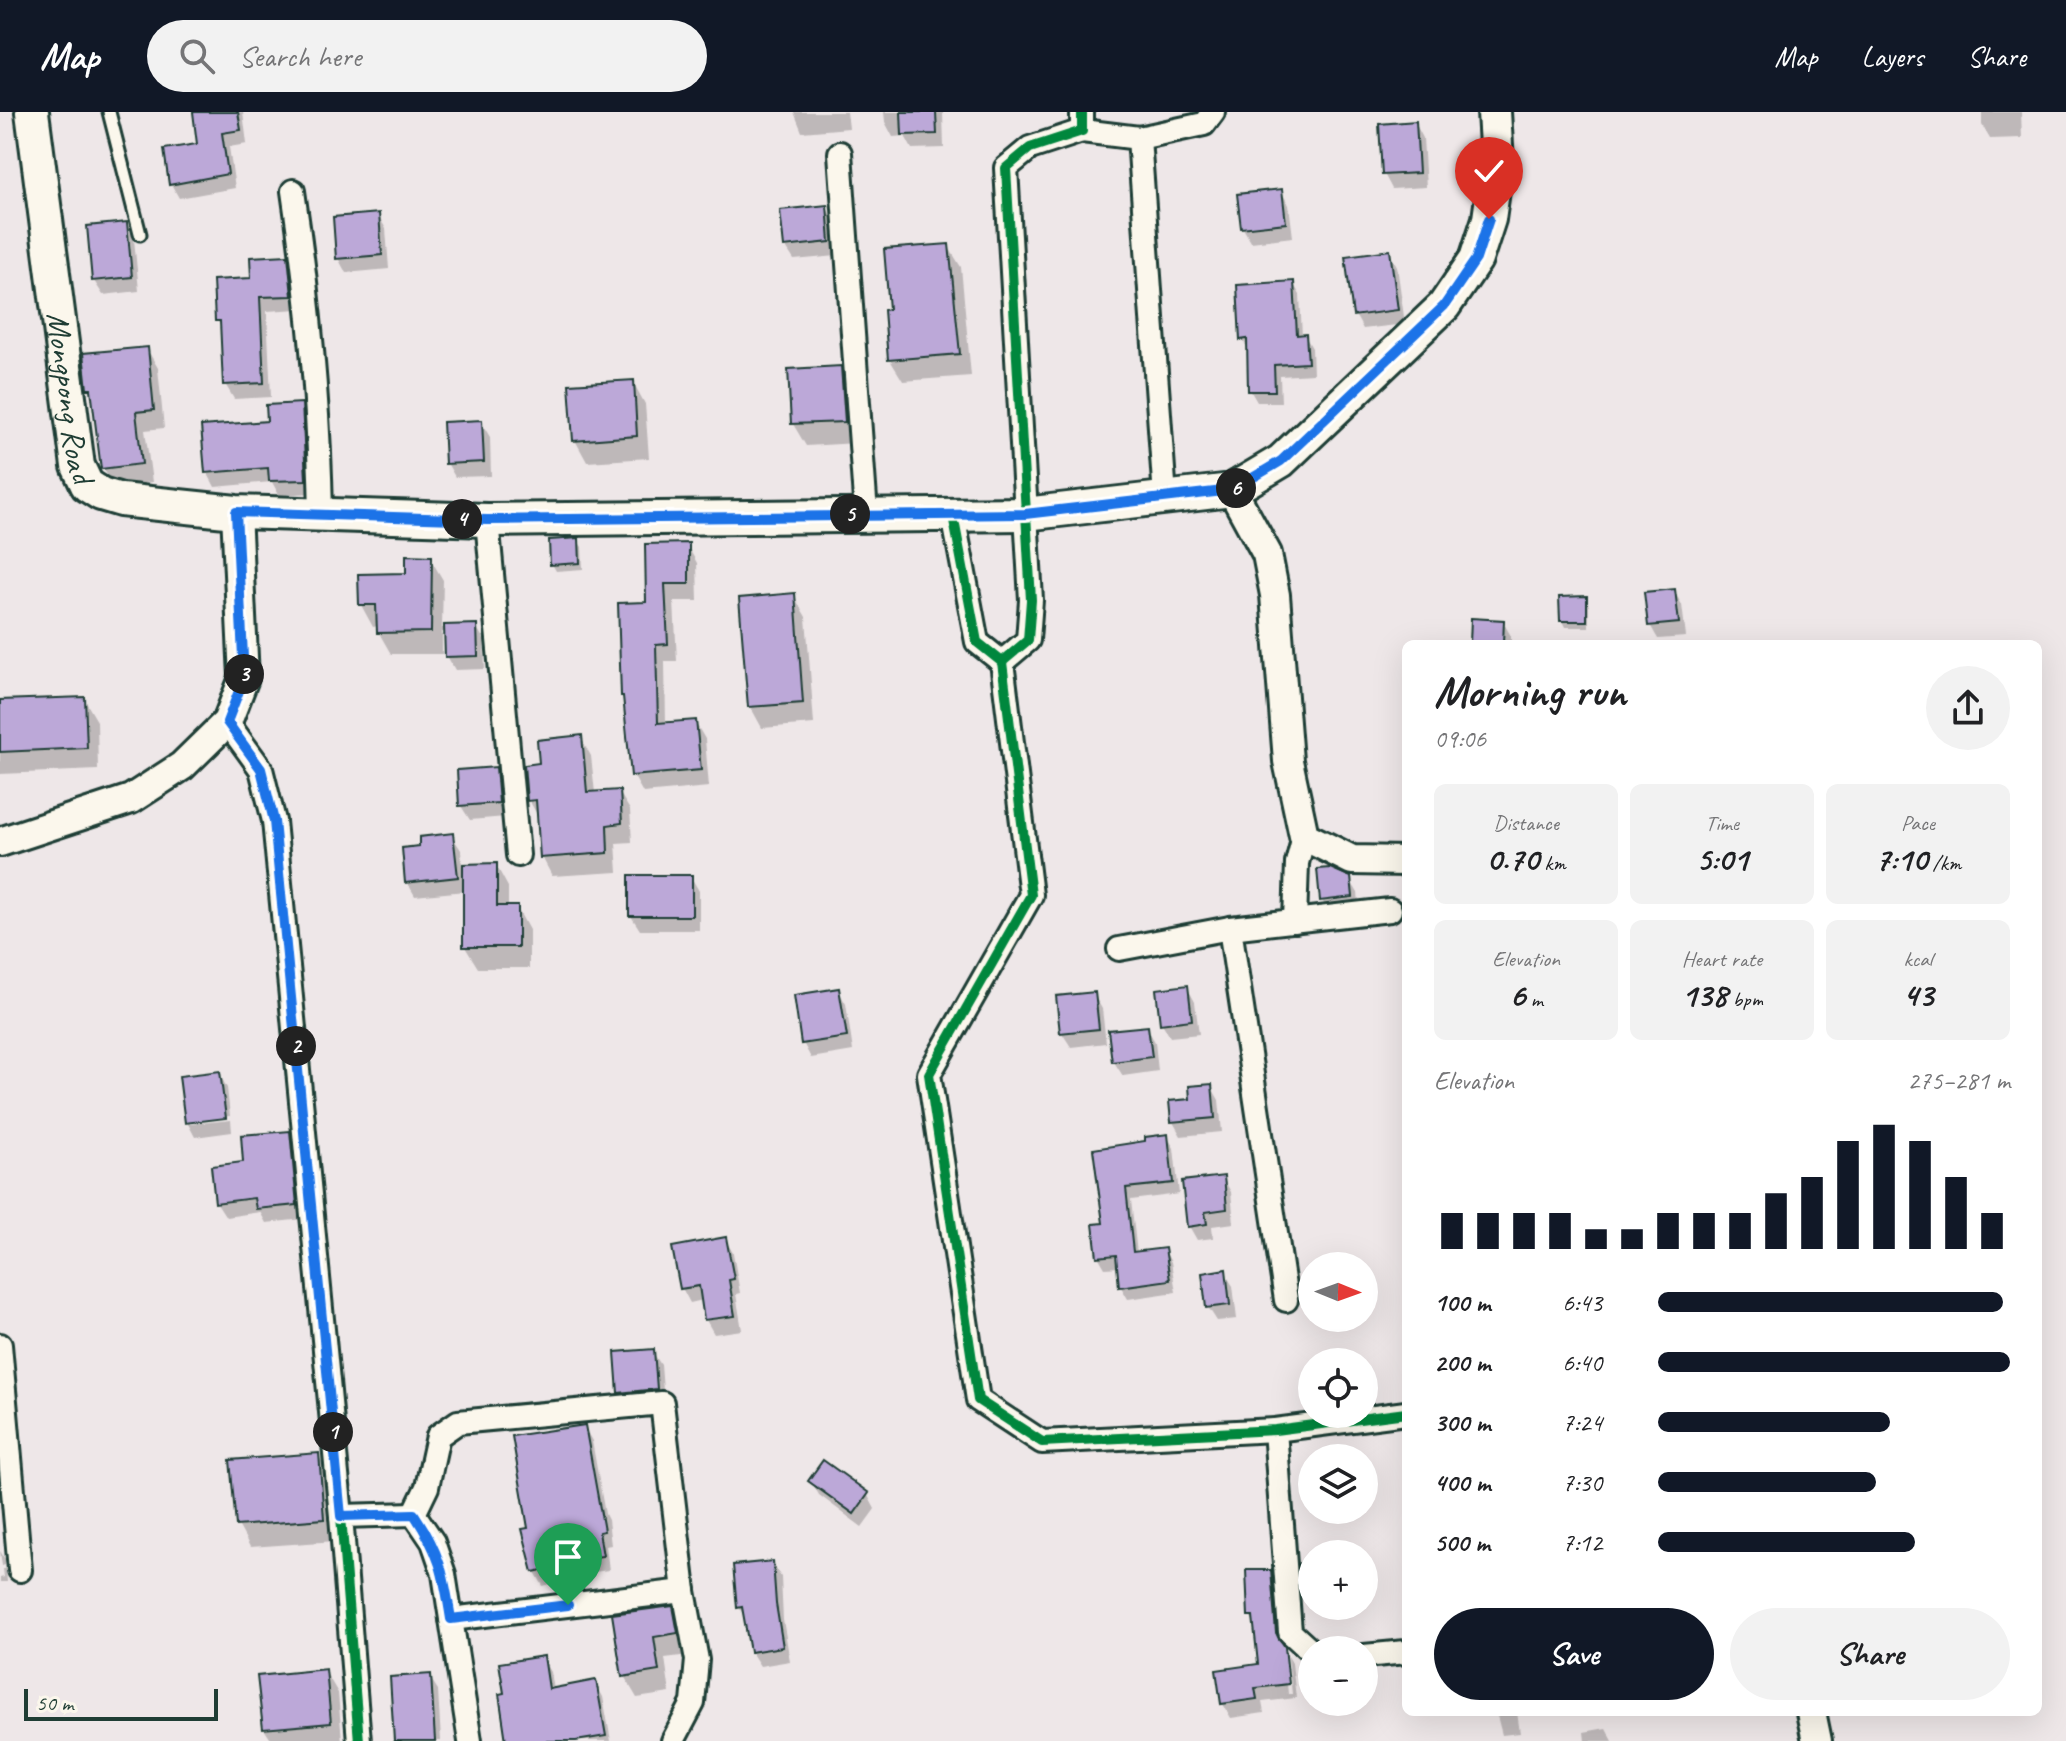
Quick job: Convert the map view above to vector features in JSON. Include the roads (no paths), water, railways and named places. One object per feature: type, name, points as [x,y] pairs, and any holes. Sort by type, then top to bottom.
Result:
[{"type":"main road","name":"Mongpong Road","points":[[32,112],[78,466],[87,485],[101,494],[121,500],[236,512],[487,520],[1025,514],[1232,490],[1281,461],[1444,306],[1476,259],[1489,219],[1497,162],[1494,112]]},
{"type":"street","points":[[1002,662],[1028,640],[1031,600],[1006,168],[1030,148],[1082,121],[1139,138],[1204,124],[1213,112]]},
{"type":"street","points":[[1139,138],[1165,497]]},
{"type":"street","points":[[840,153],[866,514]]},
{"type":"street","points":[[293,191],[309,297],[321,513]]},
{"type":"street","points":[[1232,490],[1267,554],[1275,595],[1288,761],[1304,836],[1297,863],[1295,921]]},
{"type":"street","points":[[0,842],[131,799],[182,766],[227,722],[244,678],[236,512]]},
{"type":"street","points":[[953,515],[977,642],[1002,662],[1031,895],[929,1074],[978,1400],[1042,1442],[1275,1430],[1402,1414]]},
{"type":"street","points":[[487,520],[518,855]]},
{"type":"street","points":[[227,722],[261,769],[274,821],[341,1516],[359,1741]]},
{"type":"street","points":[[1304,836],[1352,860],[1402,861]]},
{"type":"street","points":[[1119,949],[1230,928],[1390,910]]},
{"type":"street","points":[[1230,928],[1286,1300]]},
{"type":"street","points":[[0,1345],[20,1570]]},
{"type":"street","points":[[414,1514],[427,1487],[438,1436],[458,1422],[662,1403],[684,1591],[697,1660],[693,1703],[673,1741]]},
{"type":"street","points":[[1275,1430],[1290,1632],[1298,1639]]},
{"type":"street","points":[[341,1516],[414,1514]]},
{"type":"street","points":[[414,1514],[437,1553],[444,1574],[470,1741]]},
{"type":"street","points":[[451,1619],[684,1591]]},
{"type":"street","points":[[1378,1655],[1402,1652]]},
{"type":"street","points":[[1812,1716],[1817,1741]]},
{"type":"lane","points":[[109,112],[140,234]]}]
